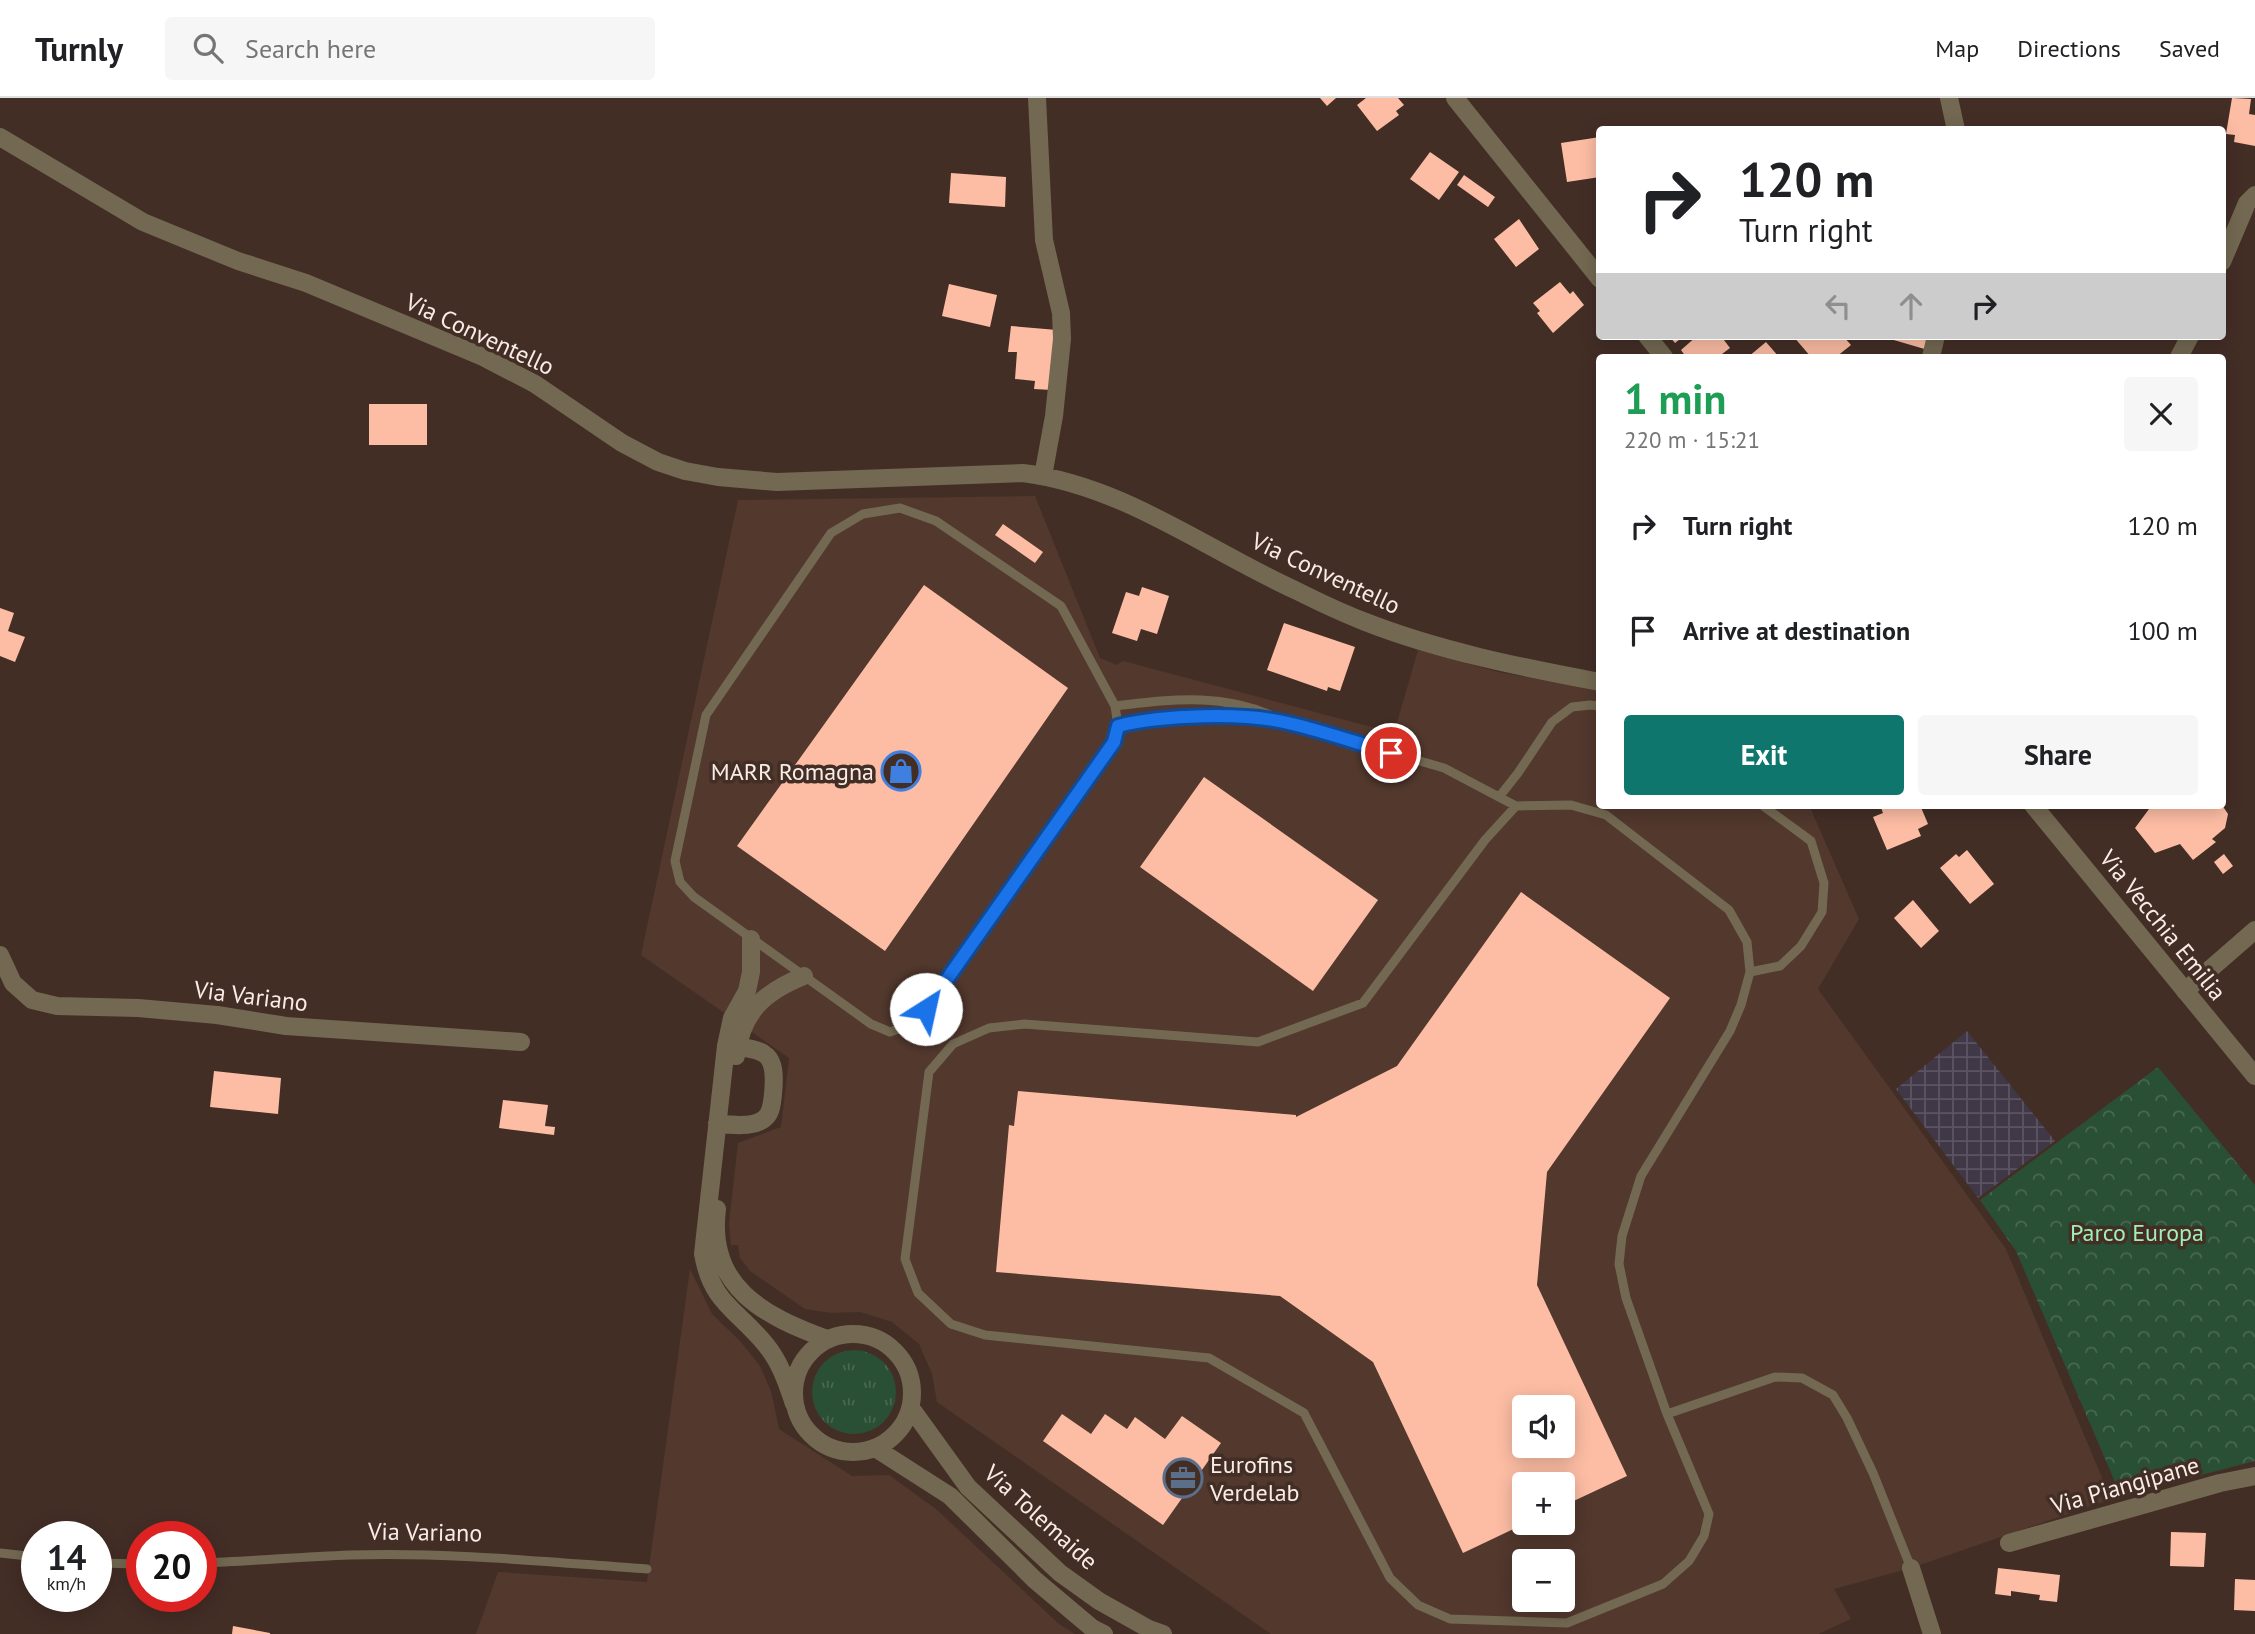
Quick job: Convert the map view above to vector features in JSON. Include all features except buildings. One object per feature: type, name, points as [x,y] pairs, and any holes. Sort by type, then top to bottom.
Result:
[{"type":"street","points":[[1037,98],[1044,240],[1061,313],[1062,339],[1058,393],[1043,476]]},
{"type":"street","points":[[1455,98],[1596,274]]},
{"type":"street","points":[[1949,98],[1955,126]]},
{"type":"street","name":"Via Conventello","points":[[0,137],[143,222],[238,261],[306,283],[483,358],[535,384],[622,443],[658,462],[685,471],[719,477],[776,482],[1023,473],[1059,478],[1142,508],[1292,589],[1363,621],[1446,649],[1596,681]]},
{"type":"street","points":[[2226,253],[2247,203],[2255,195]]},
{"type":"street","points":[[1650,340],[1662,354]]},
{"type":"street","name":"Via Vecchia Emilia","points":[[2036,809],[2255,1076]]},
{"type":"street","points":[[2185,991],[2255,930]]},
{"type":"street","points":[[751,939],[751,972],[747,991],[732,1018],[732,1046],[702,1254],[706,1274],[720,1299],[750,1326],[768,1348],[783,1373],[794,1404],[801,1422],[811,1435],[824,1445],[851,1452],[875,1448],[891,1439],[903,1425],[911,1408],[912,1389],[908,1370],[898,1354],[883,1342],[865,1335],[845,1334],[827,1339],[811,1350],[800,1366],[794,1384],[794,1404]]},
{"type":"street","name":"Via Variano","points":[[0,955],[13,983],[32,1000],[57,1006],[138,1008],[218,1015],[286,1026],[520,1042]]},
{"type":"street","points":[[732,1046],[745,1020],[764,997],[786,983],[804,976]]},
{"type":"street","points":[[722,1124],[747,1125],[764,1119],[771,1110],[775,1070],[770,1059],[753,1048],[732,1046]]},
{"type":"street","points":[[722,1124],[716,1219],[718,1254],[729,1278],[754,1303],[789,1325],[827,1339]]},
{"type":"street","name":"Via Tolemaide","points":[[911,1408],[968,1487],[1060,1573],[1099,1601],[1163,1634]]},
{"type":"street","name":"Via Tolemaide","points":[[875,1448],[950,1496],[1035,1580],[1092,1628],[1104,1634]]},
{"type":"street","name":"Via Piangipane","points":[[2009,1543],[2220,1483],[2255,1476]]},
{"type":"street","points":[[1911,1568],[1931,1634]]},
{"type":"lane","points":[[900,508],[936,521],[1061,606],[1115,706],[1118,726],[1114,742],[926,1009],[906,1026],[890,1032],[871,1024],[694,897],[680,882],[675,862],[706,715],[831,533],[863,514],[900,508]]},
{"type":"lane","points":[[1115,706],[1164,700],[1214,699],[1259,708],[1286,722]]},
{"type":"lane","points":[[1499,797],[1552,722],[1572,708],[1596,706]]},
{"type":"lane","points":[[1118,726],[1142,720],[1233,716],[1286,722],[1444,768],[1516,806],[1571,805],[1606,815],[1729,910],[1747,942],[1750,972],[1741,1005],[1730,1031],[1641,1177],[1622,1236],[1619,1264],[1626,1298],[1667,1414],[1709,1514],[1704,1536],[1689,1562],[1663,1584],[1567,1623],[1450,1619],[1418,1605],[1391,1578],[1304,1413],[1209,1358],[985,1335],[951,1324],[918,1293],[905,1259],[929,1072],[953,1044],[989,1028],[1024,1024],[1258,1042],[1363,1003],[1485,840],[1516,806]]},
{"type":"lane","points":[[1750,972],[1780,966],[1801,946],[1822,912],[1824,883],[1811,841],[1767,809]]},
{"type":"lane","points":[[1667,1414],[1776,1377],[1802,1378],[1832,1395],[1847,1418],[1873,1473],[1911,1568]]},
{"type":"lane","points":[[0,1553],[21,1555]]},
{"type":"lane","name":"Via Variano","points":[[217,1563],[351,1555],[473,1557],[647,1569]]},
{"type":"shaded area","points":[[1035,496],[1100,658],[1117,665],[1123,661],[1394,733],[1418,650],[1498,672],[1596,689],[1596,809],[1811,809],[1859,919],[1818,989],[2006,1249],[2111,1499],[1911,1568],[1834,1589],[1851,1619],[1818,1634],[1271,1634],[937,1402],[932,1374],[919,1344],[892,1322],[860,1312],[831,1313],[805,1309],[750,1271],[740,1258],[738,1245],[731,1245],[729,1223],[738,1143],[781,1127],[789,1058],[641,955],[738,500]]},
{"type":"shaded area","points":[[1967,1031],[2055,1141],[1978,1198],[1896,1089]]},
{"type":"shaded area","points":[[690,1269],[712,1314],[740,1341],[760,1366],[771,1391],[779,1429],[852,1476],[889,1475],[936,1509],[1059,1624],[1075,1634],[476,1634],[498,1572],[647,1582]]},
{"type":"green space","name":"Parco Europa","points":[[2158,1067],[2255,1185],[2255,1461],[2121,1496],[2016,1251],[1980,1200]]},
{"type":"green space","points":[[854,1350],[870,1353],[884,1362],[893,1376],[896,1392],[893,1408],[884,1422],[870,1431],[854,1434],[838,1431],[824,1422],[815,1408],[812,1392],[815,1376],[824,1362],[838,1353]]},
{"type":"place","name":"MARR Romagna","points":[[901,771]]},
{"type":"place","name":"Eurofins Verdelab","points":[[1183,1478]]},
{"type":"route","points":[[926,1009],[1114,742],[1118,726],[1142,720],[1233,716],[1286,722],[1391,753]]}]
